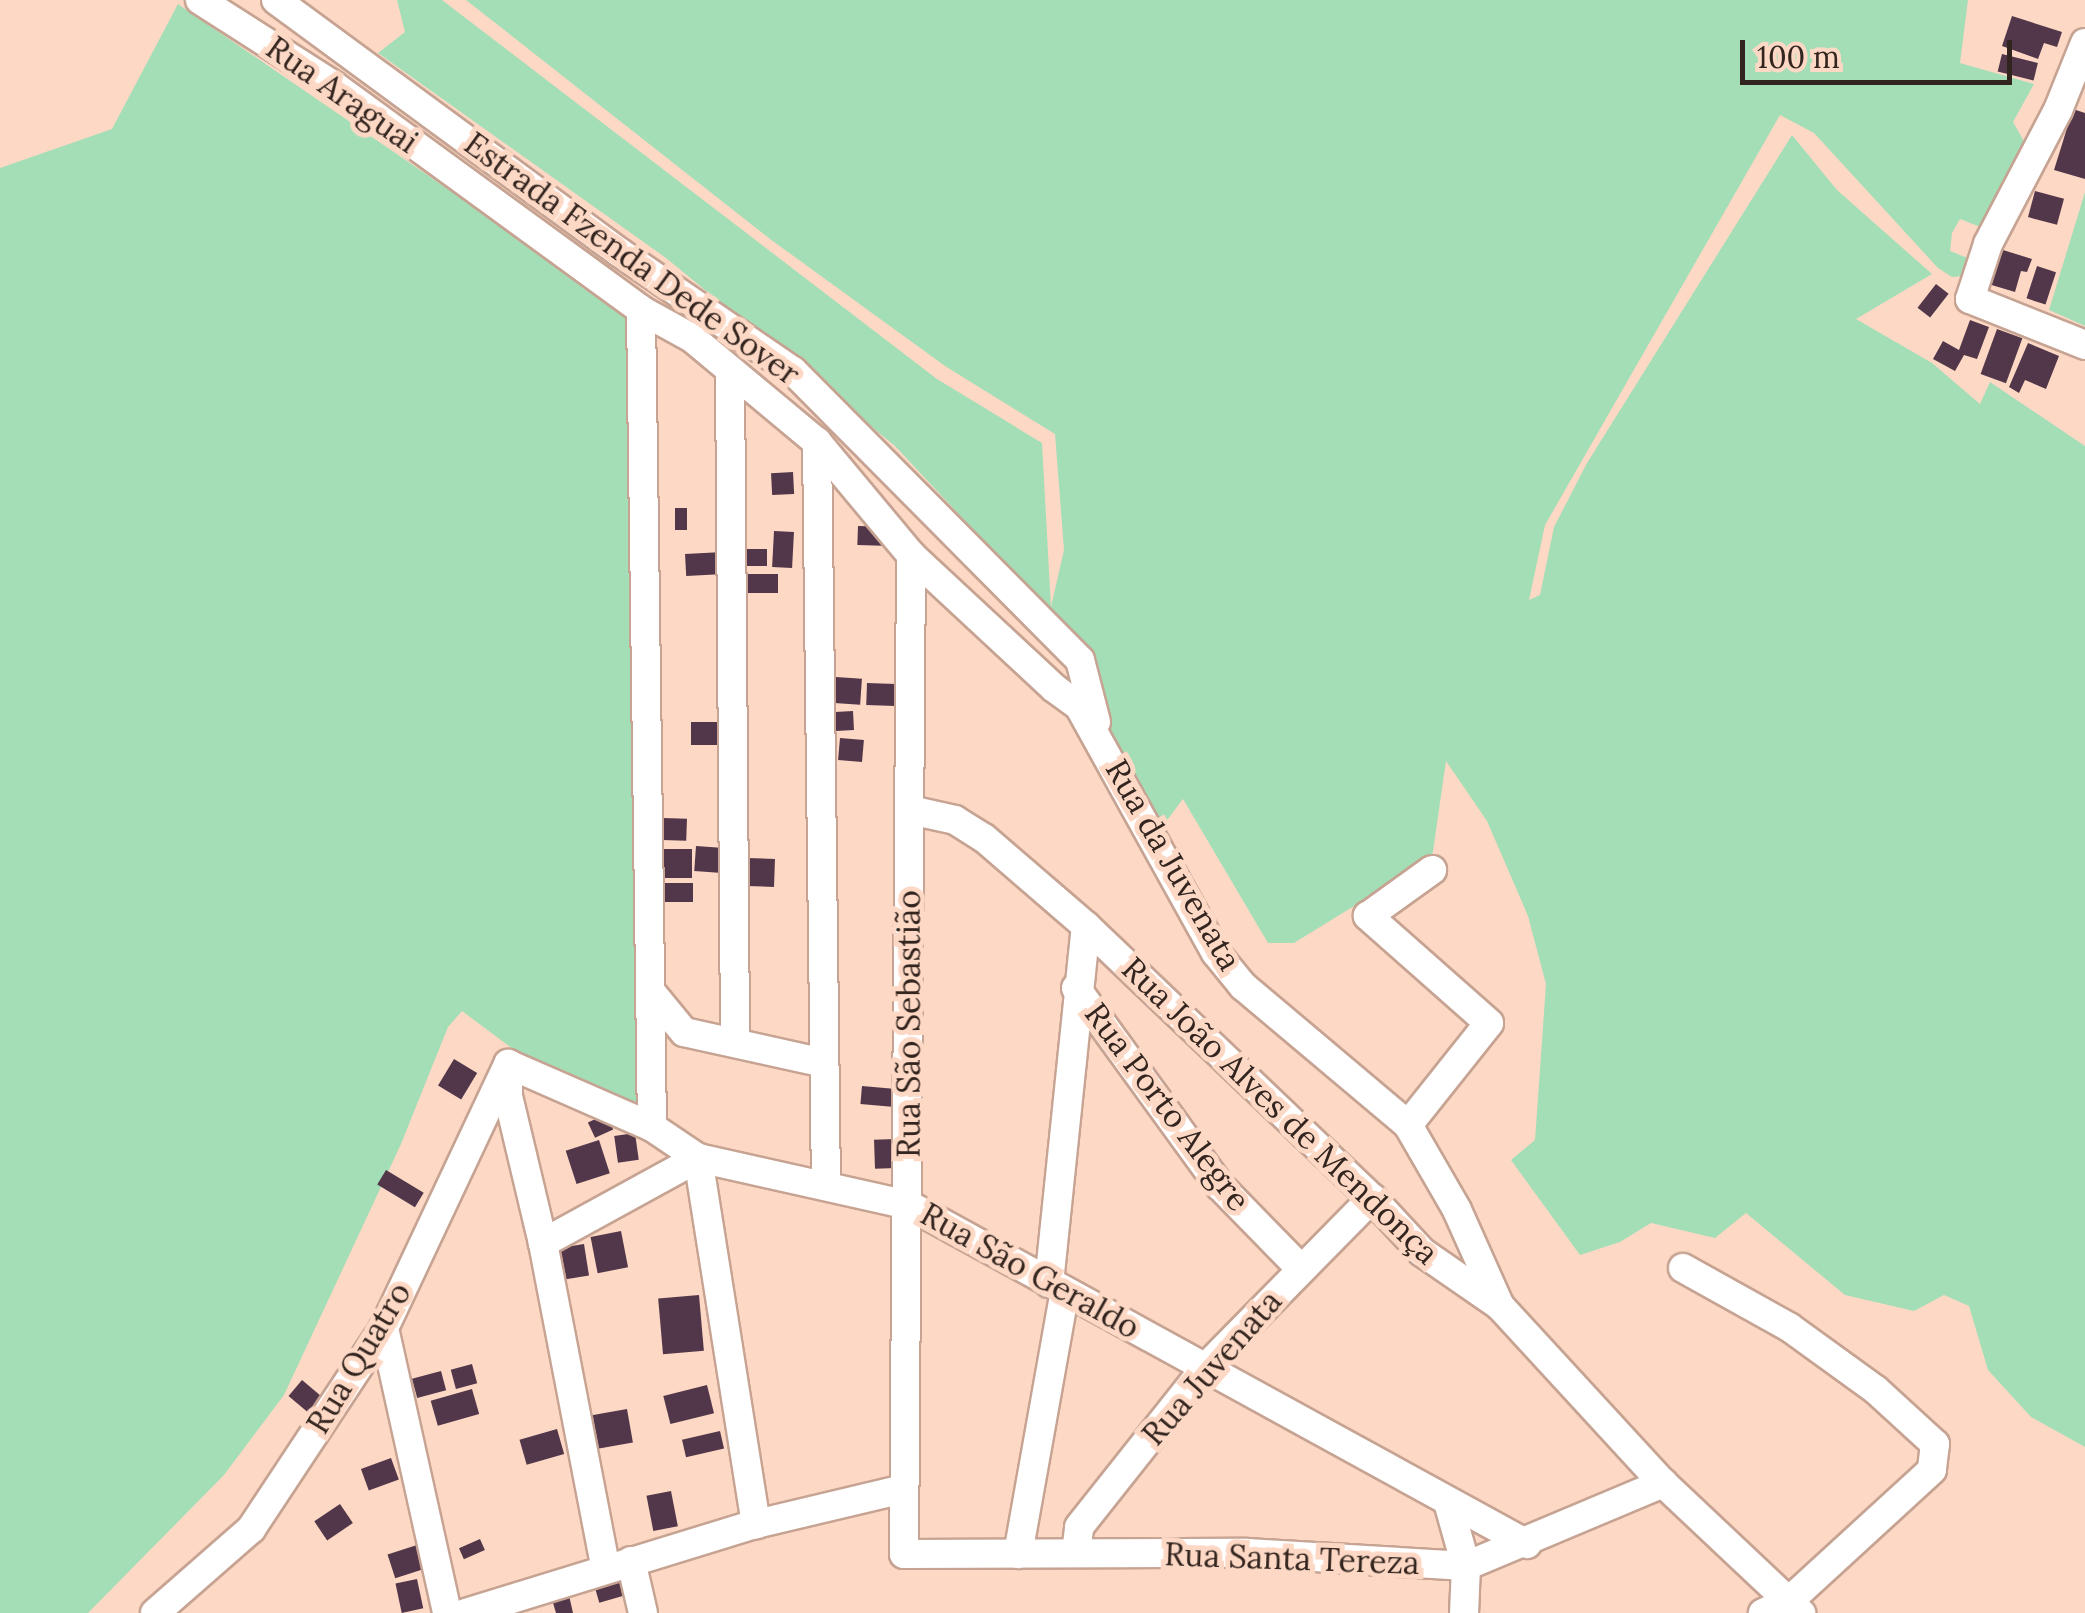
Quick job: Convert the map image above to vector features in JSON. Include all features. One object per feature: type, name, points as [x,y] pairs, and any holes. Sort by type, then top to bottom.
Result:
[{"type":"street","name":"Rua Araguai","points":[[200,0],[333,85],[641,310],[692,338],[818,442]]},
{"type":"street","name":"Estrada Fzenda Dede Sover","points":[[276,0],[618,252],[793,371],[1080,660],[1098,734]]},
{"type":"street","points":[[2085,43],[2058,110],[1988,244],[1970,299],[2085,345]]},
{"type":"street","points":[[641,310],[652,1127]]},
{"type":"street","points":[[730,372],[735,1041]]},
{"type":"street","points":[[818,442],[826,1186]]},
{"type":"street","name":"Rua da Juvenata","points":[[818,442],[912,554],[1054,688],[1079,706],[1216,952],[1243,986],[1408,1125],[1457,1210],[1500,1306]]},
{"type":"street","name":"Rua São Sebastião","points":[[904,1554],[912,554]]},
{"type":"street","name":"Rua João Alves de Mendonça","points":[[910,810],[955,820],[984,838],[1086,926],[1372,1198],[1422,1252],[1500,1306],[1664,1483],[1795,1607]]},
{"type":"street","points":[[1408,1125],[1489,1023],[1368,916],[1432,870]]},
{"type":"street","points":[[1018,1554],[1057,1287],[1076,988],[1086,926]]},
{"type":"street","name":"Rua Porto Alegre","points":[[1076,988],[1220,1186],[1300,1268]]},
{"type":"street","points":[[651,992],[684,1032],[824,1063]]},
{"type":"street","points":[[508,1064],[508,1096],[618,1565],[643,1613]]},
{"type":"street","name":"Rua São Geraldo","points":[[508,1064],[652,1127],[698,1158],[909,1205],[1527,1544]]},
{"type":"street","name":"Rua Quatro","points":[[155,1613],[251,1528],[384,1328],[508,1064]]},
{"type":"street","points":[[544,1243],[698,1158],[756,1524]]},
{"type":"street","name":"Rua Juvenata","points":[[1076,1553],[1079,1527],[1206,1367],[1372,1198]]},
{"type":"street","points":[[1684,1268],[1789,1327],[1876,1390],[1935,1444],[1932,1470],[1795,1607],[1763,1613]]},
{"type":"street","points":[[384,1328],[447,1613]]},
{"type":"street","name":"Rua Santa Tereza","points":[[904,1554],[1247,1553],[1466,1566],[1527,1544],[1664,1483]]},
{"type":"street","points":[[466,1613],[756,1524],[903,1489]]},
{"type":"street","points":[[1448,1502],[1466,1566],[1464,1613]]},
{"type":"green space","points":[[397,0],[442,0],[937,379],[1042,443],[1051,607],[1064,550],[1055,434],[945,366],[770,239],[466,0],[1968,0],[1960,63],[2034,84],[2013,122],[2029,150],[1983,228],[1960,219],[1952,233],[1950,251],[1973,260],[1964,276],[1952,277],[1938,268],[1814,133],[1780,115],[1545,525],[1529,600],[1540,595],[1554,527],[1587,463],[1792,135],[1837,190],[1932,274],[1856,319],[1932,363],[1980,404],[1990,382],[2085,446],[2085,1447],[2031,1417],[1988,1370],[1969,1306],[1944,1295],[1914,1311],[1845,1295],[1746,1213],[1715,1238],[1651,1223],[1620,1242],[1580,1255],[1511,1160],[1535,1140],[1546,984],[1528,916],[1487,821],[1446,761],[1432,858],[1294,943],[1268,943],[1183,799],[1158,832],[1050,612],[895,446],[666,258],[378,53],[405,32]]},
{"type":"green space","points":[[178,4],[633,316],[641,1116],[529,1061],[462,1011],[448,1027],[401,1144],[284,1395],[224,1475],[88,1613],[0,1613],[0,168],[112,129]]},
{"type":"green space","points":[[2085,192],[2085,326],[2049,310]]},
{"type":"building","points":[[2012,16],[2062,32],[2057,47],[2044,43],[2038,59],[2002,46]]},
{"type":"building","points":[[2002,54],[2038,63],[2034,80],[1998,71]]},
{"type":"building","points":[[2073,109],[2085,113],[2085,179],[2054,170]]},
{"type":"building","points":[[2035,191],[2064,199],[2057,225],[2028,217]]},
{"type":"building","points":[[2003,250],[2032,259],[2027,272],[2021,271],[2015,292],[1985,283],[1993,256],[2000,258]]},
{"type":"building","points":[[2037,266],[2056,272],[2046,305],[2026,298]]},
{"type":"building","points":[[1936,284],[1949,294],[1930,317],[1918,308]]},
{"type":"building","points":[[1970,320],[1989,327],[1977,359],[1964,355],[1955,371],[1933,359],[1943,341],[1959,350]]},
{"type":"building","points":[[1997,329],[2022,338],[2006,383],[1981,374]]},
{"type":"building","points":[[2028,343],[2059,356],[2046,389],[2025,380],[2019,393],[2009,387]]},
{"type":"building","points":[[793,472],[794,494],[772,495],[771,473]]},
{"type":"building","points":[[675,508],[687,508],[687,530],[675,530]]},
{"type":"building","points":[[858,526],[883,527],[882,546],[857,545]]},
{"type":"building","points":[[774,531],[794,532],[792,568],[772,567]]},
{"type":"building","points":[[745,549],[767,549],[767,566],[745,566]]},
{"type":"building","points":[[723,552],[724,574],[686,576],[685,554]]},
{"type":"building","points":[[745,574],[778,574],[778,593],[745,593]]},
{"type":"building","points":[[836,677],[862,679],[860,705],[834,703]]},
{"type":"building","points":[[867,683],[896,684],[895,706],[866,705]]},
{"type":"building","points":[[853,711],[854,730],[836,731],[835,712]]},
{"type":"building","points":[[691,722],[723,722],[723,745],[691,745]]},
{"type":"building","points":[[840,738],[864,740],[862,762],[838,760]]},
{"type":"building","points":[[663,818],[687,819],[686,841],[662,840]]},
{"type":"building","points":[[696,846],[724,848],[722,873],[694,871]]},
{"type":"building","points":[[660,849],[692,849],[692,878],[660,878]]},
{"type":"building","points":[[747,858],[775,859],[774,887],[746,886]]},
{"type":"building","points":[[660,883],[693,883],[693,902],[660,902]]},
{"type":"building","points":[[454,1059],[477,1073],[461,1099],[438,1086]]},
{"type":"building","points":[[862,1086],[899,1089],[897,1107],[860,1104]]},
{"type":"building","points":[[606,1114],[613,1129],[595,1138],[588,1122]]},
{"type":"building","points":[[635,1133],[639,1160],[618,1163],[614,1136]]},
{"type":"building","points":[[895,1139],[896,1168],[875,1169],[874,1140]]},
{"type":"building","points":[[599,1140],[610,1173],[577,1184],[566,1151]]},
{"type":"building","points":[[386,1170],[424,1193],[415,1207],[377,1185]]},
{"type":"building","points":[[621,1231],[628,1267],[598,1273],[591,1237]]},
{"type":"building","points":[[584,1244],[589,1276],[561,1280],[556,1248]]},
{"type":"building","points":[[699,1295],[704,1351],[663,1354],[658,1299]]},
{"type":"building","points":[[472,1364],[477,1383],[456,1389],[451,1370]]},
{"type":"building","points":[[441,1371],[446,1390],[417,1398],[412,1379]]},
{"type":"building","points":[[302,1380],[322,1397],[308,1413],[289,1396]]},
{"type":"building","points":[[707,1385],[714,1413],[670,1424],[663,1396]]},
{"type":"building","points":[[472,1389],[479,1414],[438,1426],[431,1401]]},
{"type":"building","points":[[627,1409],[633,1442],[594,1449],[588,1416]]},
{"type":"building","points":[[557,1429],[564,1454],[527,1465],[520,1440]]},
{"type":"building","points":[[720,1431],[724,1449],[686,1457],[682,1440]]},
{"type":"building","points":[[391,1458],[399,1480],[369,1491],[361,1469]]},
{"type":"building","points":[[671,1491],[678,1526],[653,1531],[646,1496]]},
{"type":"building","points":[[340,1504],[353,1523],[327,1540],[314,1521]]},
{"type":"building","points":[[480,1539],[485,1550],[464,1559],[459,1548]]},
{"type":"building","points":[[417,1545],[425,1569],[395,1578],[388,1555]]},
{"type":"building","points":[[620,1577],[625,1595],[599,1603],[594,1584]]},
{"type":"building","points":[[417,1579],[423,1608],[402,1613],[395,1584]]},
{"type":"building","points":[[568,1591],[573,1613],[556,1613],[551,1596]]}]
